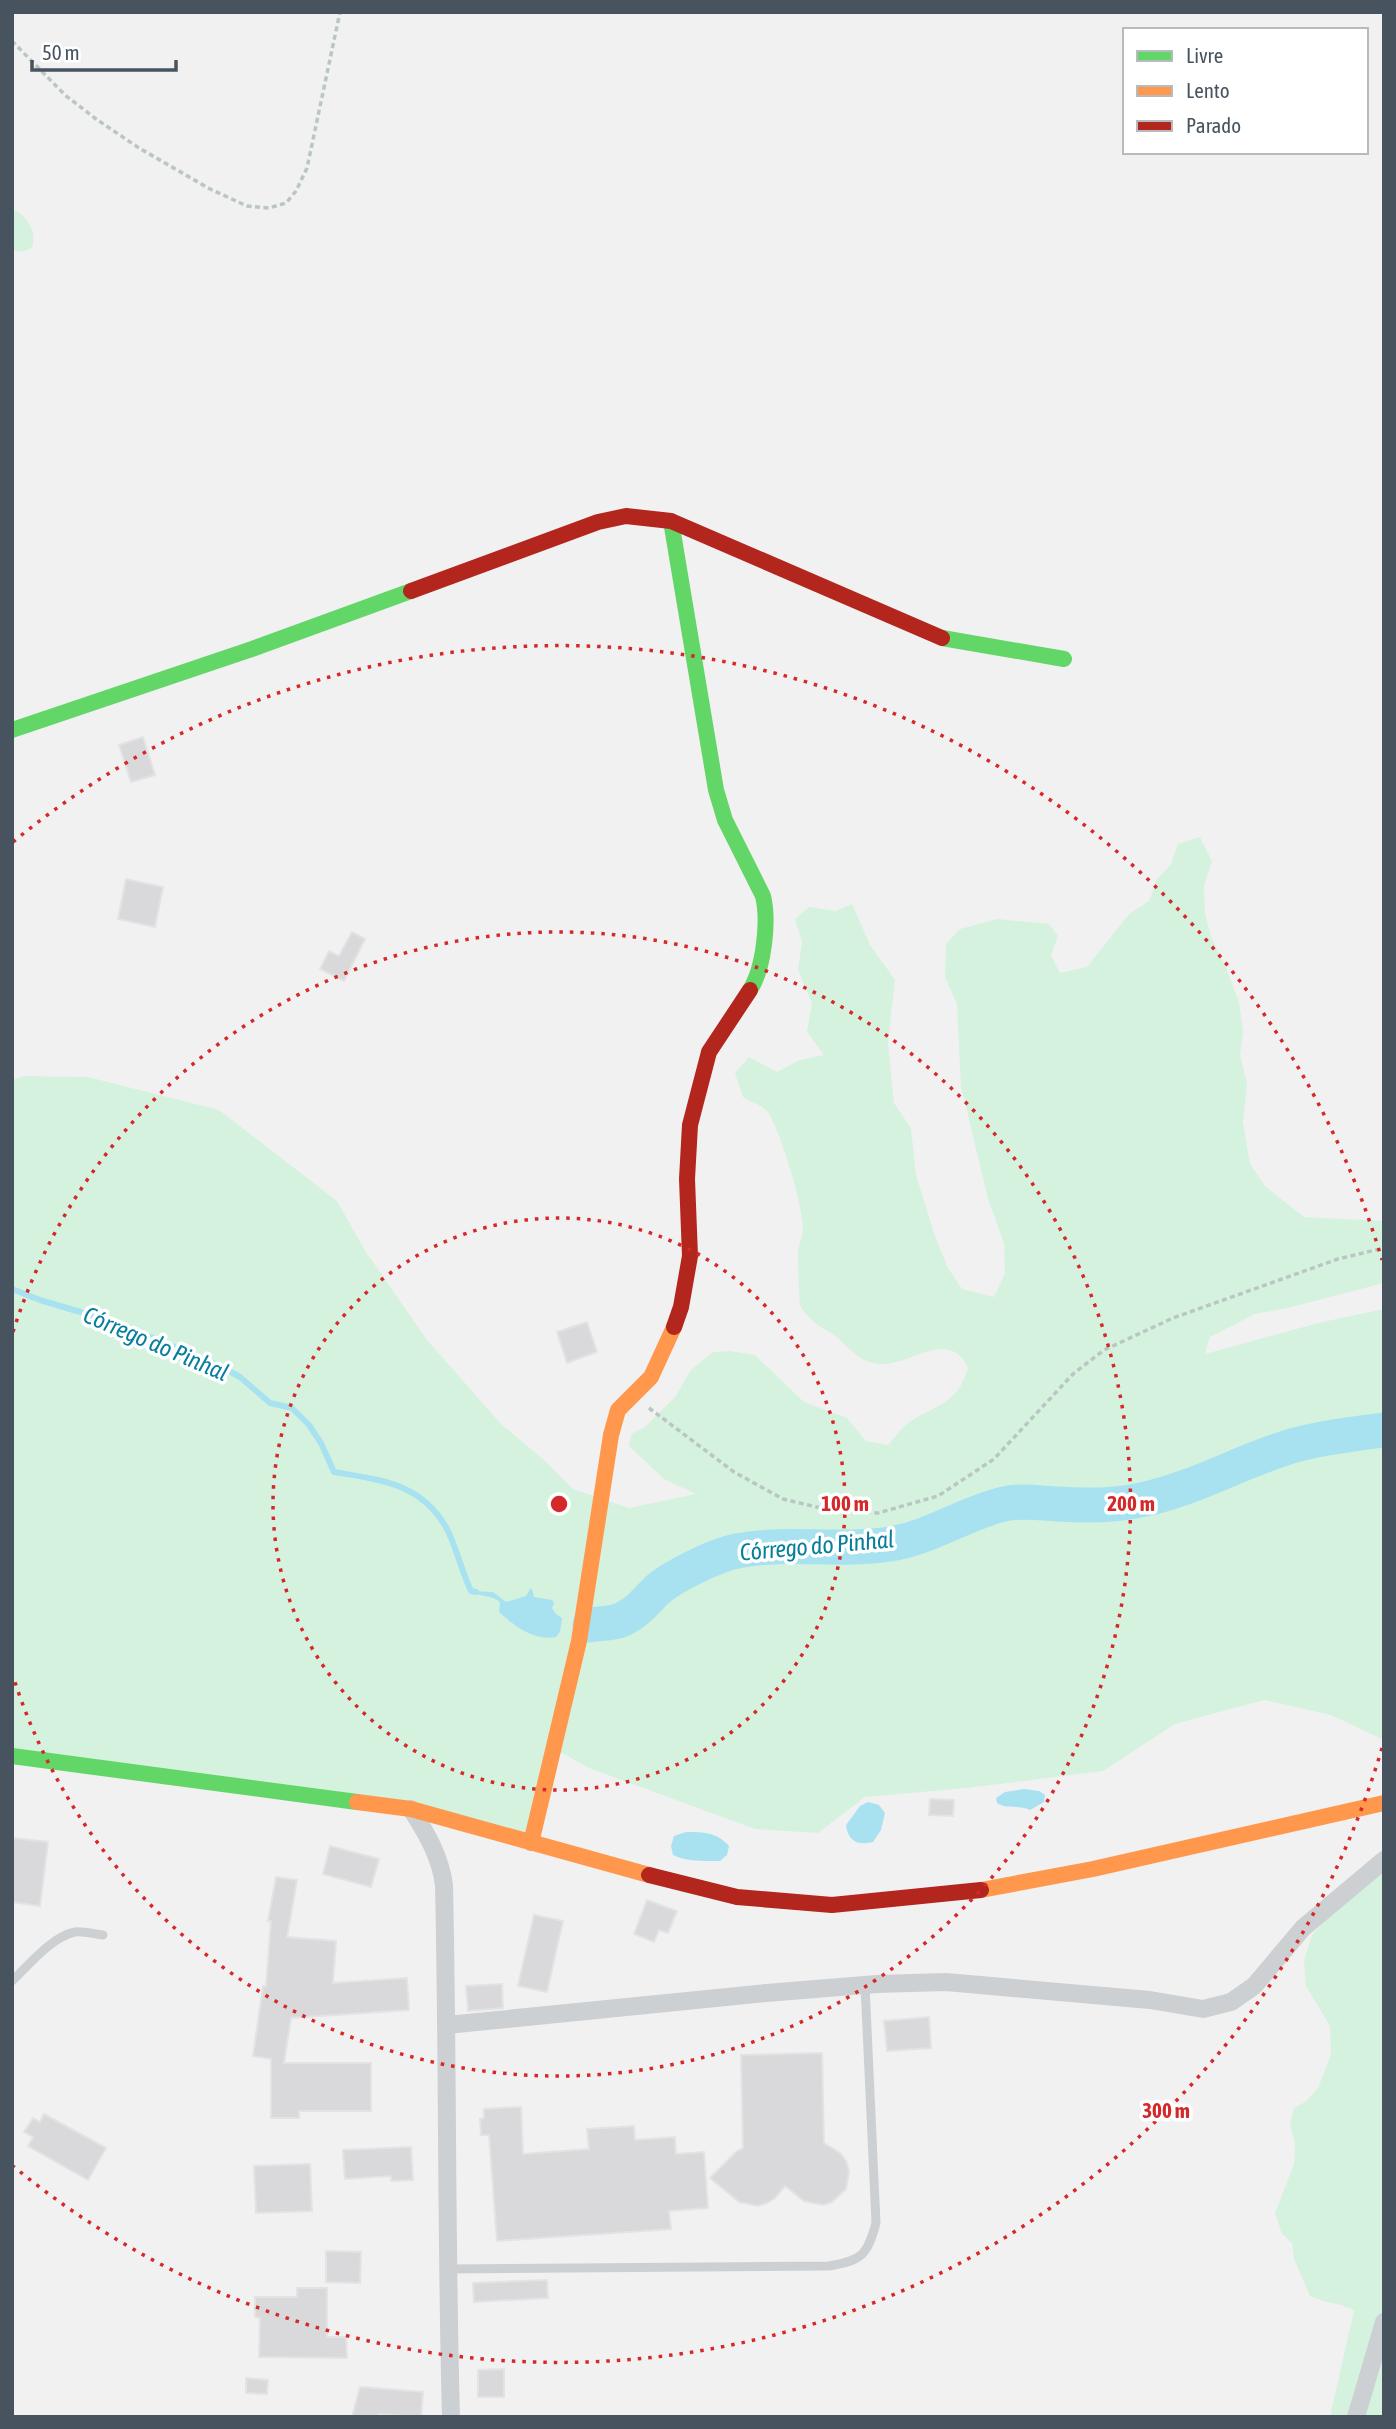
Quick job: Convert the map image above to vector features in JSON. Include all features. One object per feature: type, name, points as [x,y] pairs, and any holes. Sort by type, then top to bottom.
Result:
[{"type":"street","points":[[12,730],[252,649],[598,522],[625,516],[671,521],[936,637],[1064,659]]},
{"type":"street","points":[[531,1843],[581,1629],[611,1435],[618,1410],[651,1377],[666,1348],[681,1307],[690,1256],[687,1179],[690,1125],[709,1052],[755,982],[765,935],[766,909],[763,896],[719,804],[671,521]]},
{"type":"street","points":[[12,1756],[411,1809],[671,1881],[737,1896],[832,1905],[967,1892],[1031,1881],[1384,1803]]},
{"type":"street","points":[[411,1809],[433,1844],[444,1885],[451,2417]]},
{"type":"street","points":[[447,2025],[865,1985],[946,1982],[1150,2000],[1203,2009],[1231,2002],[1254,1986],[1303,1928],[1384,1860]]},
{"type":"street","points":[[1356,2417],[1384,2322]]},
{"type":"lane","points":[[12,1981],[64,1936],[77,1931],[103,1935]]},
{"type":"lane","points":[[447,2269],[829,2266],[852,2262],[864,2254],[876,2223],[865,1985]]},
{"type":"path","points":[[12,41],[65,95],[139,148],[222,195],[247,206],[269,208],[286,203],[296,191],[307,168],[340,12]]},
{"type":"path","points":[[627,1400],[657,1412],[734,1472],[783,1499],[825,1509],[877,1513],[939,1496],[994,1459],[1073,1374],[1104,1350],[1186,1314],[1338,1259],[1384,1248]]},
{"type":"green space","points":[[12,211],[21,215],[33,232],[32,248],[22,252],[12,250]]},
{"type":"green space","points":[[1200,837],[1212,861],[1204,886],[1205,913],[1211,937],[1239,1002],[1243,1032],[1240,1055],[1247,1084],[1243,1122],[1250,1164],[1266,1187],[1304,1217],[1384,1221],[1384,1283],[1255,1314],[1210,1337],[1205,1354],[1318,1323],[1384,1309],[1384,1740],[1331,1715],[1264,1700],[1175,1724],[1103,1771],[967,1788],[865,1797],[818,1833],[755,1829],[589,1768],[549,1746],[526,1847],[420,1816],[12,1762],[12,1080],[24,1076],[88,1077],[219,1110],[337,1201],[364,1249],[427,1340],[501,1424],[573,1489],[629,1508],[696,1494],[664,1479],[629,1446],[631,1434],[645,1427],[675,1397],[691,1370],[713,1352],[730,1351],[755,1355],[804,1402],[847,1418],[866,1441],[888,1445],[909,1422],[947,1401],[959,1388],[968,1368],[960,1356],[950,1350],[939,1349],[891,1363],[871,1363],[814,1322],[800,1305],[798,1252],[803,1226],[795,1184],[772,1119],[764,1108],[743,1097],[735,1073],[749,1057],[777,1072],[800,1060],[824,1055],[807,1032],[812,1003],[798,970],[802,942],[795,919],[809,907],[836,911],[852,904],[870,945],[895,980],[888,1043],[894,1103],[911,1128],[916,1175],[935,1236],[948,1268],[962,1289],[994,1297],[1005,1273],[1004,1243],[988,1199],[961,1086],[957,1004],[945,977],[946,944],[960,929],[997,919],[1049,924],[1058,936],[1051,955],[1060,973],[1087,967],[1129,914],[1149,901],[1157,879],[1171,864],[1178,844]]},
{"type":"green space","points":[[1384,1853],[1384,2417],[1330,2417],[1354,2310],[1310,2296],[1294,2259],[1292,2243],[1282,2234],[1275,2213],[1294,2164],[1295,2144],[1290,2124],[1294,2108],[1305,2102],[1318,2088],[1331,2055],[1330,2026],[1306,1986],[1304,1960],[1312,1935]]},
{"type":"water","points":[[530,1589],[534,1597],[552,1600],[554,1603],[552,1608],[562,1618],[560,1632],[556,1637],[532,1635],[499,1612],[500,1602],[471,1591],[493,1592],[506,1602],[526,1596]]},
{"type":"water","points":[[1024,1789],[1039,1791],[1045,1795],[1044,1802],[1030,1810],[997,1803],[996,1798],[1005,1792]]},
{"type":"water","points":[[868,1802],[879,1805],[885,1813],[881,1830],[873,1842],[858,1843],[849,1835],[846,1825],[860,1806]]},
{"type":"water","points":[[686,1832],[715,1835],[729,1846],[727,1855],[720,1861],[708,1861],[673,1855],[671,1846],[674,1836]]},
{"type":"building","points":[[143,737],[155,775],[131,782],[119,745]]},
{"type":"building","points":[[126,879],[163,887],[155,927],[118,919]]},
{"type":"building","points":[[352,932],[365,939],[344,981],[320,969],[329,951],[339,956]]},
{"type":"building","points":[[587,1322],[597,1352],[567,1363],[557,1332]]},
{"type":"building","points":[[930,1799],[954,1800],[953,1816],[929,1815]]},
{"type":"building","points":[[12,1838],[48,1842],[40,1906],[12,1902]]},
{"type":"building","points":[[330,1846],[379,1859],[371,1887],[323,1874]]},
{"type":"building","points":[[276,1877],[297,1880],[287,1937],[336,1941],[333,1983],[407,1978],[409,2010],[291,2018],[284,2063],[371,2063],[371,2111],[299,2111],[299,2118],[271,2118],[271,2059],[253,2056],[263,1986],[266,1987],[271,1921],[268,1921]]},
{"type":"building","points":[[647,1900],[677,1911],[668,1933],[659,1930],[654,1942],[634,1934]]},
{"type":"building","points":[[534,1915],[563,1921],[547,1992],[518,1986]]},
{"type":"building","points":[[502,1984],[503,2008],[468,2011],[466,1986]]},
{"type":"building","points":[[929,2017],[931,2048],[887,2051],[884,2021]]},
{"type":"building","points":[[822,2053],[824,2143],[840,2153],[846,2161],[849,2171],[846,2189],[832,2202],[823,2205],[804,2201],[785,2186],[767,2203],[758,2206],[739,2202],[710,2178],[743,2148],[741,2055]]},
{"type":"building","points":[[521,2107],[523,2154],[589,2149],[587,2129],[634,2126],[635,2140],[675,2137],[676,2154],[704,2152],[708,2208],[669,2211],[671,2229],[497,2241],[489,2135],[481,2135],[480,2119],[484,2118],[484,2109]]},
{"type":"building","points":[[44,2114],[106,2148],[88,2180],[28,2146],[33,2137],[24,2132],[33,2118],[40,2122]]},
{"type":"building","points":[[411,2147],[413,2180],[391,2181],[391,2176],[345,2179],[343,2150]]},
{"type":"building","points":[[310,2164],[312,2211],[256,2213],[254,2166]]},
{"type":"building","points":[[326,2251],[361,2252],[360,2283],[326,2282]]},
{"type":"building","points":[[547,2280],[548,2298],[474,2302],[473,2283]]},
{"type":"building","points":[[297,2288],[327,2288],[327,2337],[346,2337],[347,2358],[259,2357],[260,2318],[255,2317],[255,2297],[297,2297]]},
{"type":"building","points":[[504,2369],[504,2397],[478,2397],[478,2370]]},
{"type":"building","points":[[246,2378],[268,2380],[267,2394],[246,2393]]},
{"type":"building","points":[[360,2387],[423,2392],[421,2417],[379,2414],[378,2417],[352,2417]]},
{"type":"waterway","name":"Córrego do Pinhal","points":[[12,1289],[114,1322],[220,1366],[240,1377],[270,1403],[292,1408],[309,1425],[321,1443],[334,1472],[399,1486],[426,1503],[448,1531],[471,1591],[476,1592]]},
{"type":"waterway","name":"Córrego do Pinhal","points":[[590,1625],[614,1622],[627,1617],[673,1579],[728,1553],[756,1548],[890,1544],[1011,1503],[1088,1505],[1130,1502],[1181,1489],[1295,1445],[1384,1430]]},
{"type":"traffic: fast","points":[[671,521],[716,790],[725,820],[763,896],[765,906],[762,957],[750,990]]},
{"type":"traffic: fast","points":[[12,730],[252,649],[411,591]]},
{"type":"traffic: fast","points":[[942,638],[1064,659]]},
{"type":"traffic: fast","points":[[12,1756],[357,1802]]},
{"type":"traffic: slow","points":[[531,1843],[579,1641],[611,1435],[618,1410],[651,1377],[674,1327]]},
{"type":"traffic: slow","points":[[357,1802],[411,1809],[649,1875]]},
{"type":"traffic: slow","points":[[981,1890],[1093,1869],[1384,1803]]},
{"type":"traffic: jam","points":[[411,591],[598,522],[626,516],[671,521],[942,638]]},
{"type":"traffic: jam","points":[[674,1327],[681,1307],[690,1256],[687,1179],[690,1125],[709,1052],[750,990]]},
{"type":"traffic: jam","points":[[649,1875],[737,1897],[832,1905],[981,1890]]}]
